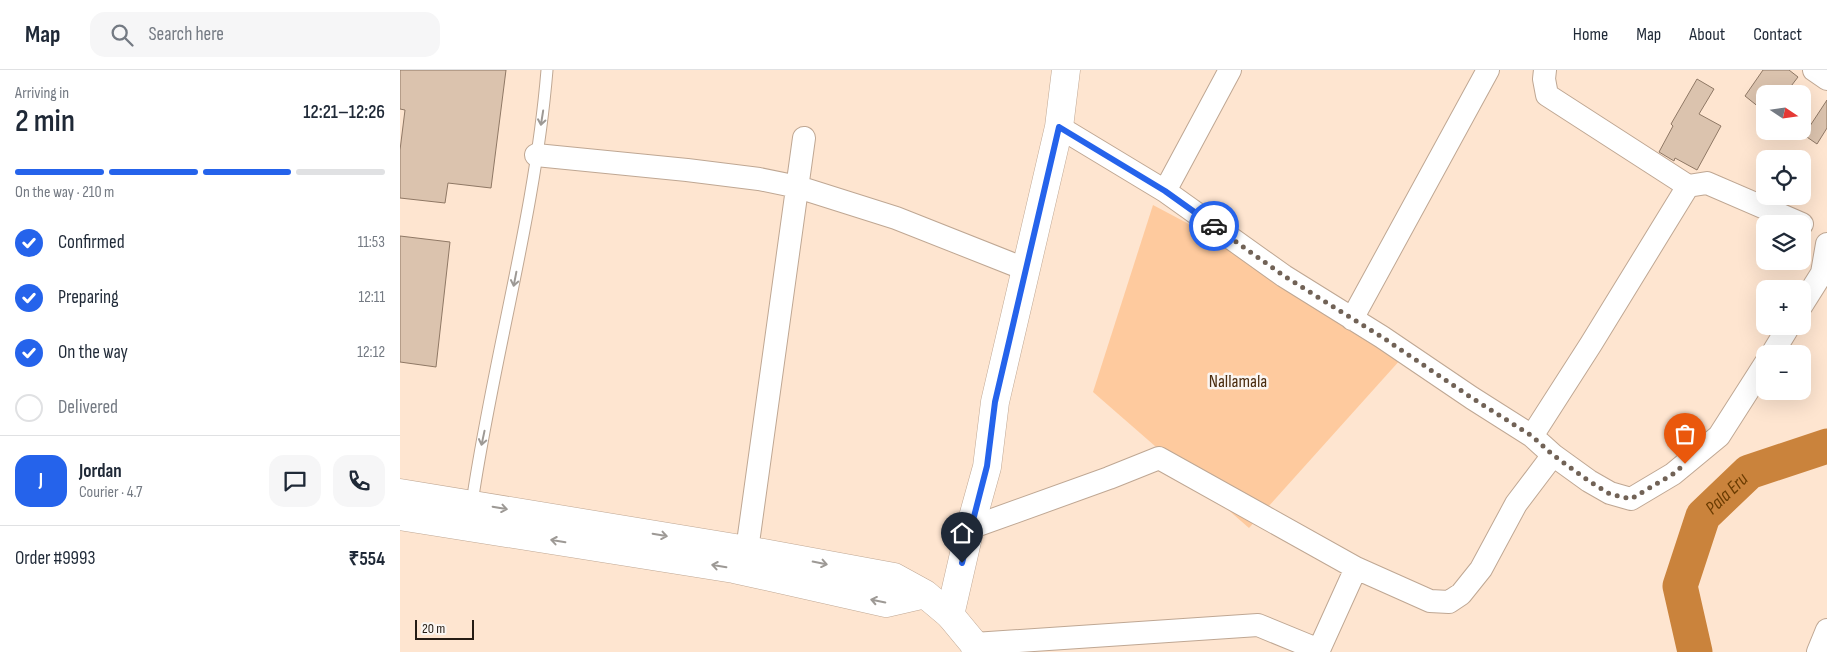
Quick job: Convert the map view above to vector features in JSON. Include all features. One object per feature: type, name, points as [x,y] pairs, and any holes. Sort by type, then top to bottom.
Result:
[{"type":"main road","points":[[950,615],[970,528],[987,466],[995,402],[1059,127],[1066,70]]},
{"type":"main road","points":[[400,493],[472,503],[894,577],[925,594],[950,615],[975,648]]},
{"type":"main road","points":[[400,516],[734,568],[886,602],[925,594]]},
{"type":"street","points":[[1165,191],[1230,70]]},
{"type":"street","points":[[1352,319],[1488,70]]},
{"type":"street","points":[[1545,70],[1544,79],[1547,95],[1688,186],[1707,183],[1781,215]]},
{"type":"street","points":[[1814,70],[1827,79]]},
{"type":"street","points":[[1059,127],[1165,191],[1284,276],[1382,337],[1532,436],[1553,455],[1610,494],[1631,499],[1673,474],[1719,436],[1756,378]]},
{"type":"street","points":[[747,550],[804,138]]},
{"type":"street","points":[[536,155],[687,170],[759,179],[798,187],[896,218],[1025,269]]},
{"type":"street","points":[[1532,436],[1688,186]]},
{"type":"street","points":[[1811,228],[1827,235]]},
{"type":"street","points":[[1811,291],[1822,274],[1827,244]]},
{"type":"street","points":[[970,528],[1159,458],[1356,568],[1430,601],[1449,602],[1461,594],[1480,569],[1516,504],[1553,455]]},
{"type":"street","points":[[975,648],[1258,626],[1319,651],[1356,568]]},
{"type":"street","points":[[1818,652],[1827,630]]},
{"type":"lane","points":[[472,503],[479,458],[517,268],[544,106],[547,70]]},
{"type":"green space","name":"Nallamala","points":[[1153,205],[1219,240],[1401,359],[1249,528],[1093,392]]},
{"type":"building","points":[[400,70],[506,70],[491,188],[448,183],[445,203],[400,198],[400,150],[405,110],[400,109]]},
{"type":"building","points":[[1763,70],[1789,70],[1798,77],[1792,85],[1756,85],[1756,105],[1745,96]]},
{"type":"building","points":[[1697,79],[1714,89],[1699,114],[1721,126],[1697,170],[1675,158],[1674,161],[1659,152],[1673,126],[1671,124]]},
{"type":"building","points":[[1827,100],[1827,128],[1817,144],[1811,140],[1811,124]]},
{"type":"building","points":[[400,236],[450,242],[436,367],[400,362]]},
{"type":"waterway","name":"Pala Eru","points":[[1695,652],[1680,586],[1703,516],[1749,472],[1827,446]]},
{"type":"way so far","points":[[1214,226],[1284,276],[1382,337],[1532,436],[1553,455],[1610,494],[1631,499],[1673,474],[1685,464]]},
{"type":"route","points":[[962,563],[987,466],[995,402],[1059,127],[1165,191],[1214,226]]}]
